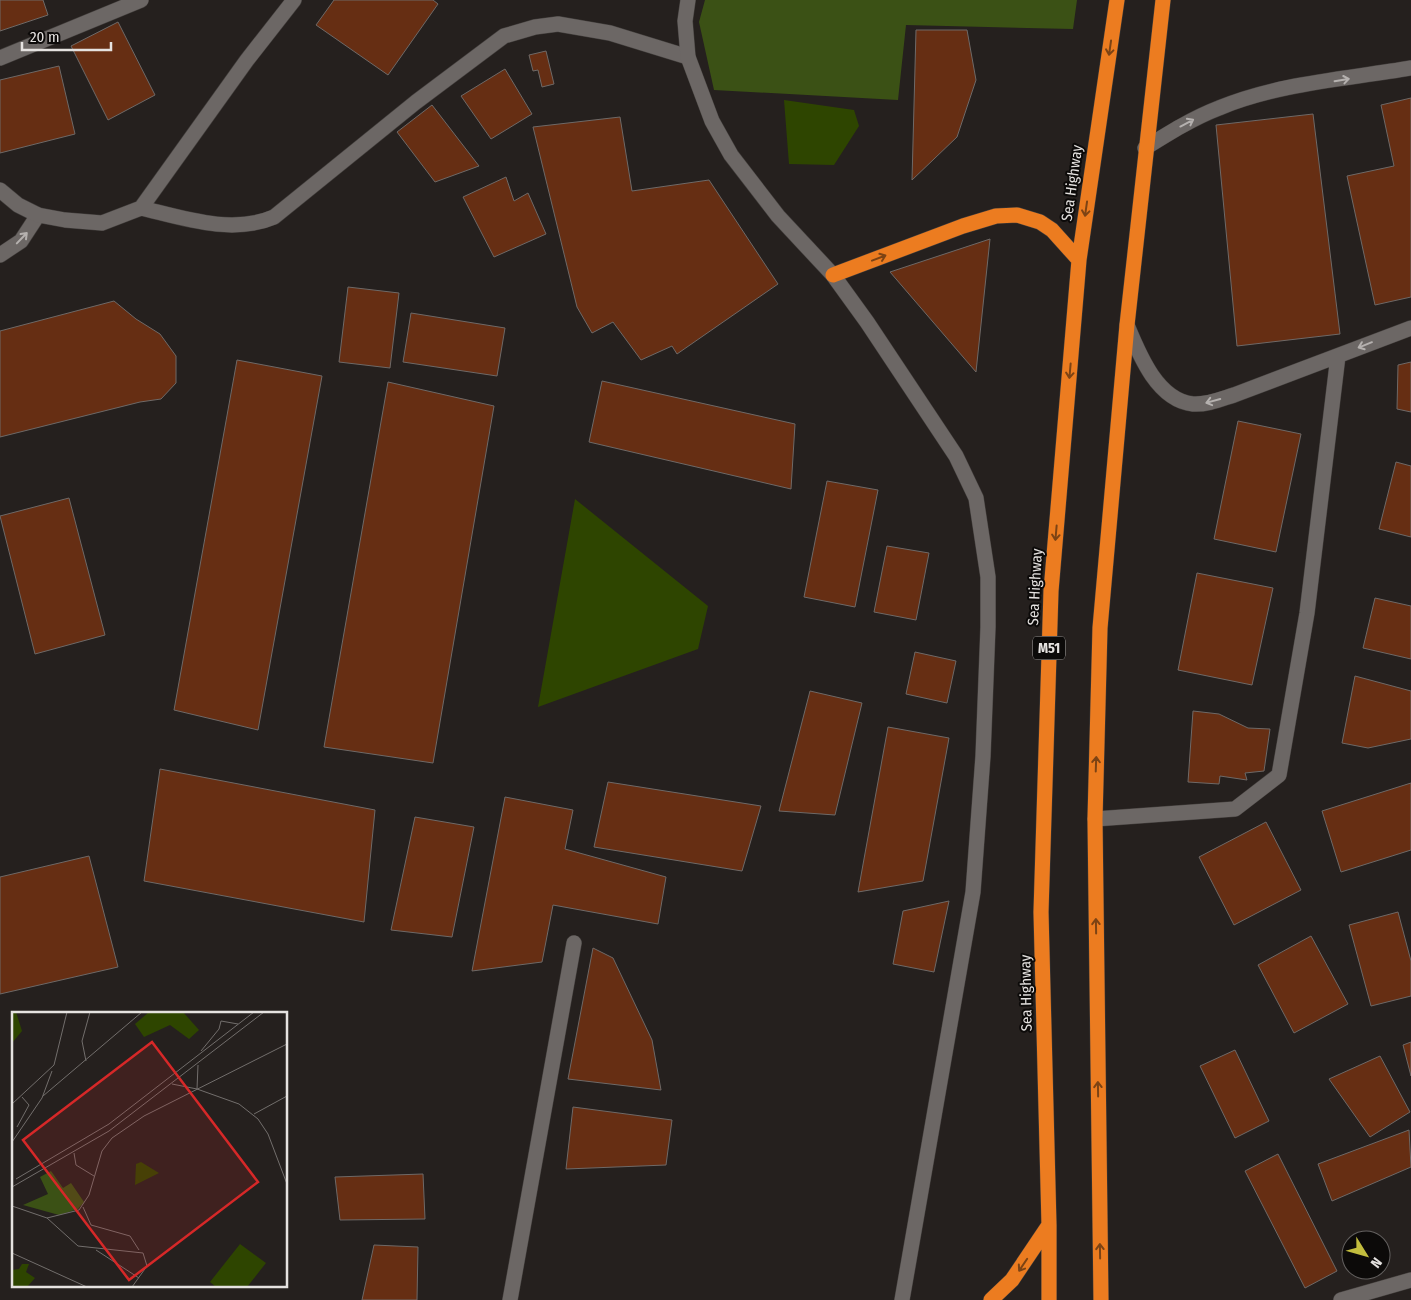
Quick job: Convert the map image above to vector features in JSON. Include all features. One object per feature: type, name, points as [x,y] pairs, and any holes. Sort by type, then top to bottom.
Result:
[{"type":"highway","name":"Sea Highway","points":[[1049,1300],[1049,1225],[1041,912],[1050,601],[1079,260],[1117,0]]},
{"type":"highway","points":[[1100,1300],[1095,819],[1100,628],[1127,325],[1145,148],[1163,0]]},
{"type":"highway","points":[[833,275],[996,216],[1017,215],[1040,222],[1052,230],[1079,260]]},
{"type":"highway","points":[[991,1300],[1012,1280],[1049,1225]]},
{"type":"street","points":[[0,58],[141,0]]},
{"type":"street","points":[[141,208],[247,60],[294,0]]},
{"type":"street","points":[[688,0],[685,21],[688,57],[705,105],[731,156],[778,216],[833,275],[867,322],[965,474],[976,498],[988,577],[988,627],[983,756],[973,892],[902,1300]]},
{"type":"street","points":[[0,190],[18,205],[38,215],[65,220],[102,223],[141,208],[232,226],[260,223],[274,218],[476,56],[504,36],[535,27],[558,24],[610,33],[688,57]]},
{"type":"street","points":[[1145,148],[1194,119],[1247,98],[1275,91],[1411,68]]},
{"type":"street","points":[[0,255],[21,241],[38,215]]},
{"type":"street","points":[[1127,325],[1144,360],[1161,387],[1170,396],[1194,404],[1207,403],[1234,395],[1411,328]]},
{"type":"street","points":[[1095,819],[1236,808],[1279,775],[1307,613],[1338,356]]},
{"type":"street","points":[[510,1300],[574,943]]},
{"type":"street","points":[[1341,1300],[1411,1280]]},
{"type":"green space","points":[[705,0],[1077,0],[1073,29],[906,25],[898,100],[714,90],[699,22]]},
{"type":"green space","points":[[784,100],[854,110],[859,126],[834,165],[789,164]]},
{"type":"green space","points":[[575,499],[708,606],[698,649],[538,707]]},
{"type":"building","points":[[0,0],[43,0],[48,15],[0,31]]},
{"type":"building","points":[[334,0],[433,0],[438,4],[388,75],[316,25]]},
{"type":"building","points":[[118,22],[155,95],[108,120],[71,46]]},
{"type":"building","points":[[916,30],[967,30],[976,80],[957,137],[912,180]]},
{"type":"building","points":[[546,51],[554,84],[542,87],[538,70],[533,71],[529,55]]},
{"type":"building","points":[[59,66],[75,134],[0,153],[0,80]]},
{"type":"building","points":[[505,69],[532,114],[491,139],[461,96]]},
{"type":"building","points":[[1411,98],[1411,297],[1375,305],[1347,176],[1394,166],[1381,105]]},
{"type":"building","points":[[432,105],[479,166],[435,182],[397,132]]},
{"type":"building","points":[[1313,114],[1340,334],[1237,346],[1216,125]]},
{"type":"building","points":[[620,117],[632,191],[709,180],[778,284],[677,354],[672,346],[641,360],[613,322],[592,333],[577,307],[533,127]]},
{"type":"building","points":[[506,177],[514,201],[528,193],[546,234],[494,257],[463,197]]},
{"type":"building","points":[[990,239],[976,372],[890,272]]},
{"type":"building","points":[[348,287],[399,293],[390,368],[339,362]]},
{"type":"building","points":[[114,301],[136,319],[160,334],[176,356],[176,383],[161,399],[140,402],[0,437],[0,331]]},
{"type":"building","points":[[411,313],[505,328],[497,376],[403,362]]},
{"type":"building","points":[[237,360],[322,376],[258,730],[174,710]]},
{"type":"building","points":[[1411,362],[1411,412],[1397,409],[1398,365]]},
{"type":"building","points":[[602,381],[795,424],[791,489],[589,442]]},
{"type":"building","points":[[388,382],[494,406],[433,763],[324,747]]},
{"type":"building","points":[[1238,421],[1301,434],[1276,552],[1214,539]]},
{"type":"building","points":[[1396,462],[1411,466],[1411,537],[1379,529]]},
{"type":"building","points":[[827,481],[878,490],[855,607],[804,597]]},
{"type":"building","points":[[69,498],[105,635],[35,654],[0,516]]},
{"type":"building","points":[[887,546],[929,553],[916,620],[874,612]]},
{"type":"building","points":[[1197,573],[1273,588],[1252,685],[1178,670]]},
{"type":"building","points":[[1375,598],[1411,606],[1411,659],[1363,648]]},
{"type":"building","points":[[915,652],[956,661],[947,703],[906,694]]},
{"type":"building","points":[[1355,676],[1411,691],[1411,739],[1368,748],[1342,743]]},
{"type":"building","points":[[810,691],[862,703],[835,815],[779,811]]},
{"type":"building","points":[[1193,711],[1219,714],[1248,728],[1270,729],[1264,771],[1245,773],[1247,780],[1220,776],[1219,784],[1188,782]]},
{"type":"building","points":[[888,727],[949,738],[923,881],[858,892]]},
{"type":"building","points":[[160,769],[375,810],[364,922],[144,881]]},
{"type":"building","points":[[608,782],[761,806],[742,871],[594,847]]},
{"type":"building","points":[[1411,783],[1411,850],[1341,872],[1322,811]]},
{"type":"building","points":[[505,797],[573,810],[565,849],[666,877],[658,924],[553,905],[542,962],[472,971]]},
{"type":"building","points":[[415,817],[474,827],[452,937],[391,930]]},
{"type":"building","points":[[1266,822],[1301,890],[1234,925],[1199,857]]},
{"type":"building","points":[[89,856],[118,967],[0,994],[0,877]]},
{"type":"building","points":[[949,901],[934,972],[893,964],[903,911]]},
{"type":"building","points":[[1398,912],[1411,961],[1411,996],[1371,1006],[1349,925]]},
{"type":"building","points":[[1311,936],[1348,1004],[1294,1033],[1258,965]]},
{"type":"building","points":[[593,948],[613,958],[652,1040],[661,1090],[568,1079]]},
{"type":"building","points":[[1411,1042],[1411,1076],[1403,1045]]},
{"type":"building","points":[[1235,1050],[1269,1121],[1235,1138],[1200,1066]]},
{"type":"building","points":[[1380,1056],[1410,1112],[1370,1137],[1329,1079]]},
{"type":"building","points":[[573,1107],[672,1120],[666,1165],[566,1169]]},
{"type":"building","points":[[1409,1130],[1411,1167],[1332,1201],[1318,1164]]},
{"type":"building","points":[[1278,1154],[1337,1271],[1305,1288],[1245,1171]]},
{"type":"building","points":[[423,1174],[425,1219],[340,1220],[335,1177]]},
{"type":"building","points":[[374,1245],[418,1247],[417,1300],[362,1300]]}]
